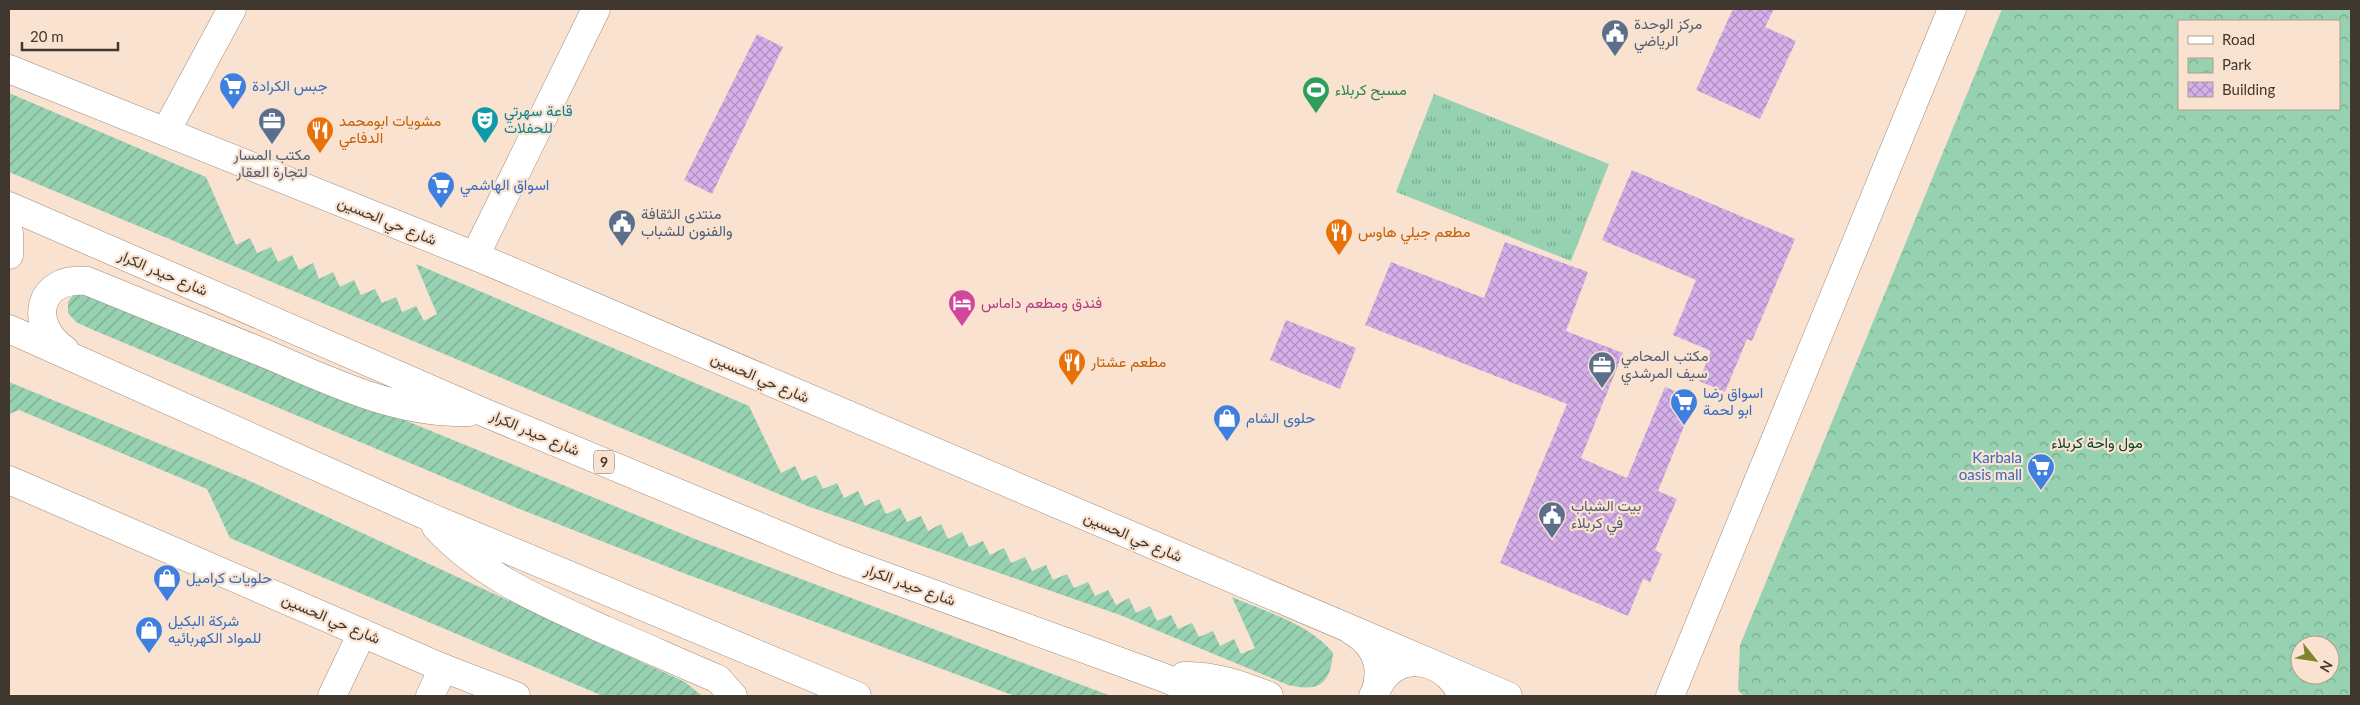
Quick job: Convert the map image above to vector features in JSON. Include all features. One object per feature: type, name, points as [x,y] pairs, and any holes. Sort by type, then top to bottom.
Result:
[{"type":"main road","points":[[166,131],[232,9]]},
{"type":"main road","points":[[475,256],[596,9]]},
{"type":"main road","points":[[1670,696],[1952,9]]},
{"type":"main road","name":"شارع حي الحسين","points":[[9,69],[475,256],[1508,696]]},
{"type":"main road","name":"شارع حيدر الكرار","points":[[9,206],[483,412],[837,559],[1162,677],[1209,696]]},
{"type":"main road","points":[[9,233],[9,255]]},
{"type":"main road","points":[[77,358],[56,344],[41,320],[42,305],[49,293],[59,284],[73,279],[86,281],[335,383],[384,400],[447,413],[483,412]]},
{"type":"main road","points":[[9,329],[425,515],[857,696]]},
{"type":"main road","name":"شارع حي الحسين","points":[[9,480],[443,668],[516,696]]},
{"type":"main road","points":[[425,515],[448,540],[503,580],[564,612],[718,679],[733,696]]},
{"type":"main road","points":[[1352,631],[1363,637],[1372,647],[1378,658],[1378,683],[1373,696]]},
{"type":"main road","points":[[332,696],[362,633]]},
{"type":"main road","points":[[1373,696],[1386,674],[1396,667],[1408,663],[1433,665],[1453,680],[1461,696]]},
{"type":"main road","points":[[430,696],[443,668]]},
{"type":"main road","points":[[1162,677],[1203,676],[1269,696]]},
{"type":"green space","name":"مول واحة كربلاء","points":[[2002,9],[2351,9],[2351,696],[1744,696],[1738,690],[1740,645]]},
{"type":"green space","points":[[9,93],[206,177],[236,245],[250,238],[257,253],[271,247],[278,262],[292,255],[299,270],[313,263],[319,279],[333,272],[340,287],[354,280],[361,295],[375,289],[382,303],[396,297],[402,312],[416,306],[424,321],[437,314],[416,264],[749,406],[781,473],[795,466],[802,481],[816,475],[823,489],[837,483],[844,498],[858,491],[865,506],[879,499],[886,514],[900,508],[907,522],[921,516],[928,531],[941,524],[948,539],[962,532],[969,547],[983,541],[990,555],[1004,548],[1011,563],[1025,557],[1032,571],[1046,565],[1053,580],[1067,574],[1074,588],[1088,582],[1095,596],[1108,590],[1116,605],[1129,598],[1136,613],[1150,606],[1157,621],[1171,615],[1178,629],[1192,623],[1199,637],[1213,631],[1220,646],[1234,639],[1241,654],[1255,648],[1232,597],[1287,620],[1313,634],[1324,643],[1333,653],[1326,679],[1321,684],[1315,686],[1299,687],[1288,685],[1120,615],[810,507],[9,172]]},
{"type":"green space","points":[[1434,94],[1609,164],[1571,261],[1396,192]]},
{"type":"green space","points":[[81,292],[316,384],[695,539],[1111,696],[1015,696],[678,571],[517,508],[76,322],[68,313],[68,302],[73,295]]},
{"type":"green space","points":[[9,382],[243,478],[685,682],[702,696],[603,696],[230,538],[207,489],[19,410],[9,414]]},
{"type":"building","points":[[1733,9],[1774,9],[1765,27],[1796,41],[1760,119],[1696,90]]},
{"type":"building","points":[[757,34],[783,47],[712,194],[684,180]]},
{"type":"building","points":[[1632,170],[1795,239],[1752,341],[1747,339],[1725,392],[1699,381],[1711,351],[1673,335],[1696,280],[1602,240]]},
{"type":"building","points":[[1505,242],[1588,272],[1566,331],[1623,353],[1581,458],[1627,478],[1665,387],[1695,399],[1658,491],[1677,499],[1655,550],[1662,554],[1650,582],[1643,579],[1628,616],[1500,563],[1567,404],[1365,325],[1391,262],[1484,298]]},
{"type":"building","points":[[1286,320],[1356,348],[1340,389],[1270,360]]},
{"type":"place","name":"مركز الوحدة الرياضي","points":[[1615,57]]},
{"type":"place","name":"جبس الكرادة","points":[[233,110]]},
{"type":"place","name":"مسبح كربلاء","points":[[1316,114]]},
{"type":"place","name":"قاعة سهرتي للحفلات","points":[[485,144]]},
{"type":"place","name":"مكتب المسار لتجارة العقار","points":[[272,145]]},
{"type":"place","name":"مشويات ابومحمد الدفاعي","points":[[320,154]]},
{"type":"place","name":"اسواق الهاشمي","points":[[441,209]]},
{"type":"place","name":"منتدى الثقافة والفنون للشباب","points":[[622,247]]},
{"type":"place","name":"مطعم جيلي هاوس","points":[[1339,256]]},
{"type":"place","name":"فندق ومطعم داماس","points":[[962,327]]},
{"type":"place","name":"مطعم عشتار","points":[[1072,386]]},
{"type":"place","name":"مكتب المحامي سيف المرشدي","points":[[1602,389]]},
{"type":"place","name":"اسواق رضا ابو لحمة","points":[[1684,426]]},
{"type":"place","name":"حلوى الشام","points":[[1227,442]]},
{"type":"place","name":"Karbala oasis mall","points":[[2041,491]]},
{"type":"place","name":"بيت الشباب في كربلاء","points":[[1552,539]]},
{"type":"place","name":"حلويات كراميل","points":[[167,602]]},
{"type":"place","name":"شركة البكيل للمواد الكهربائيه","points":[[149,654]]}]
